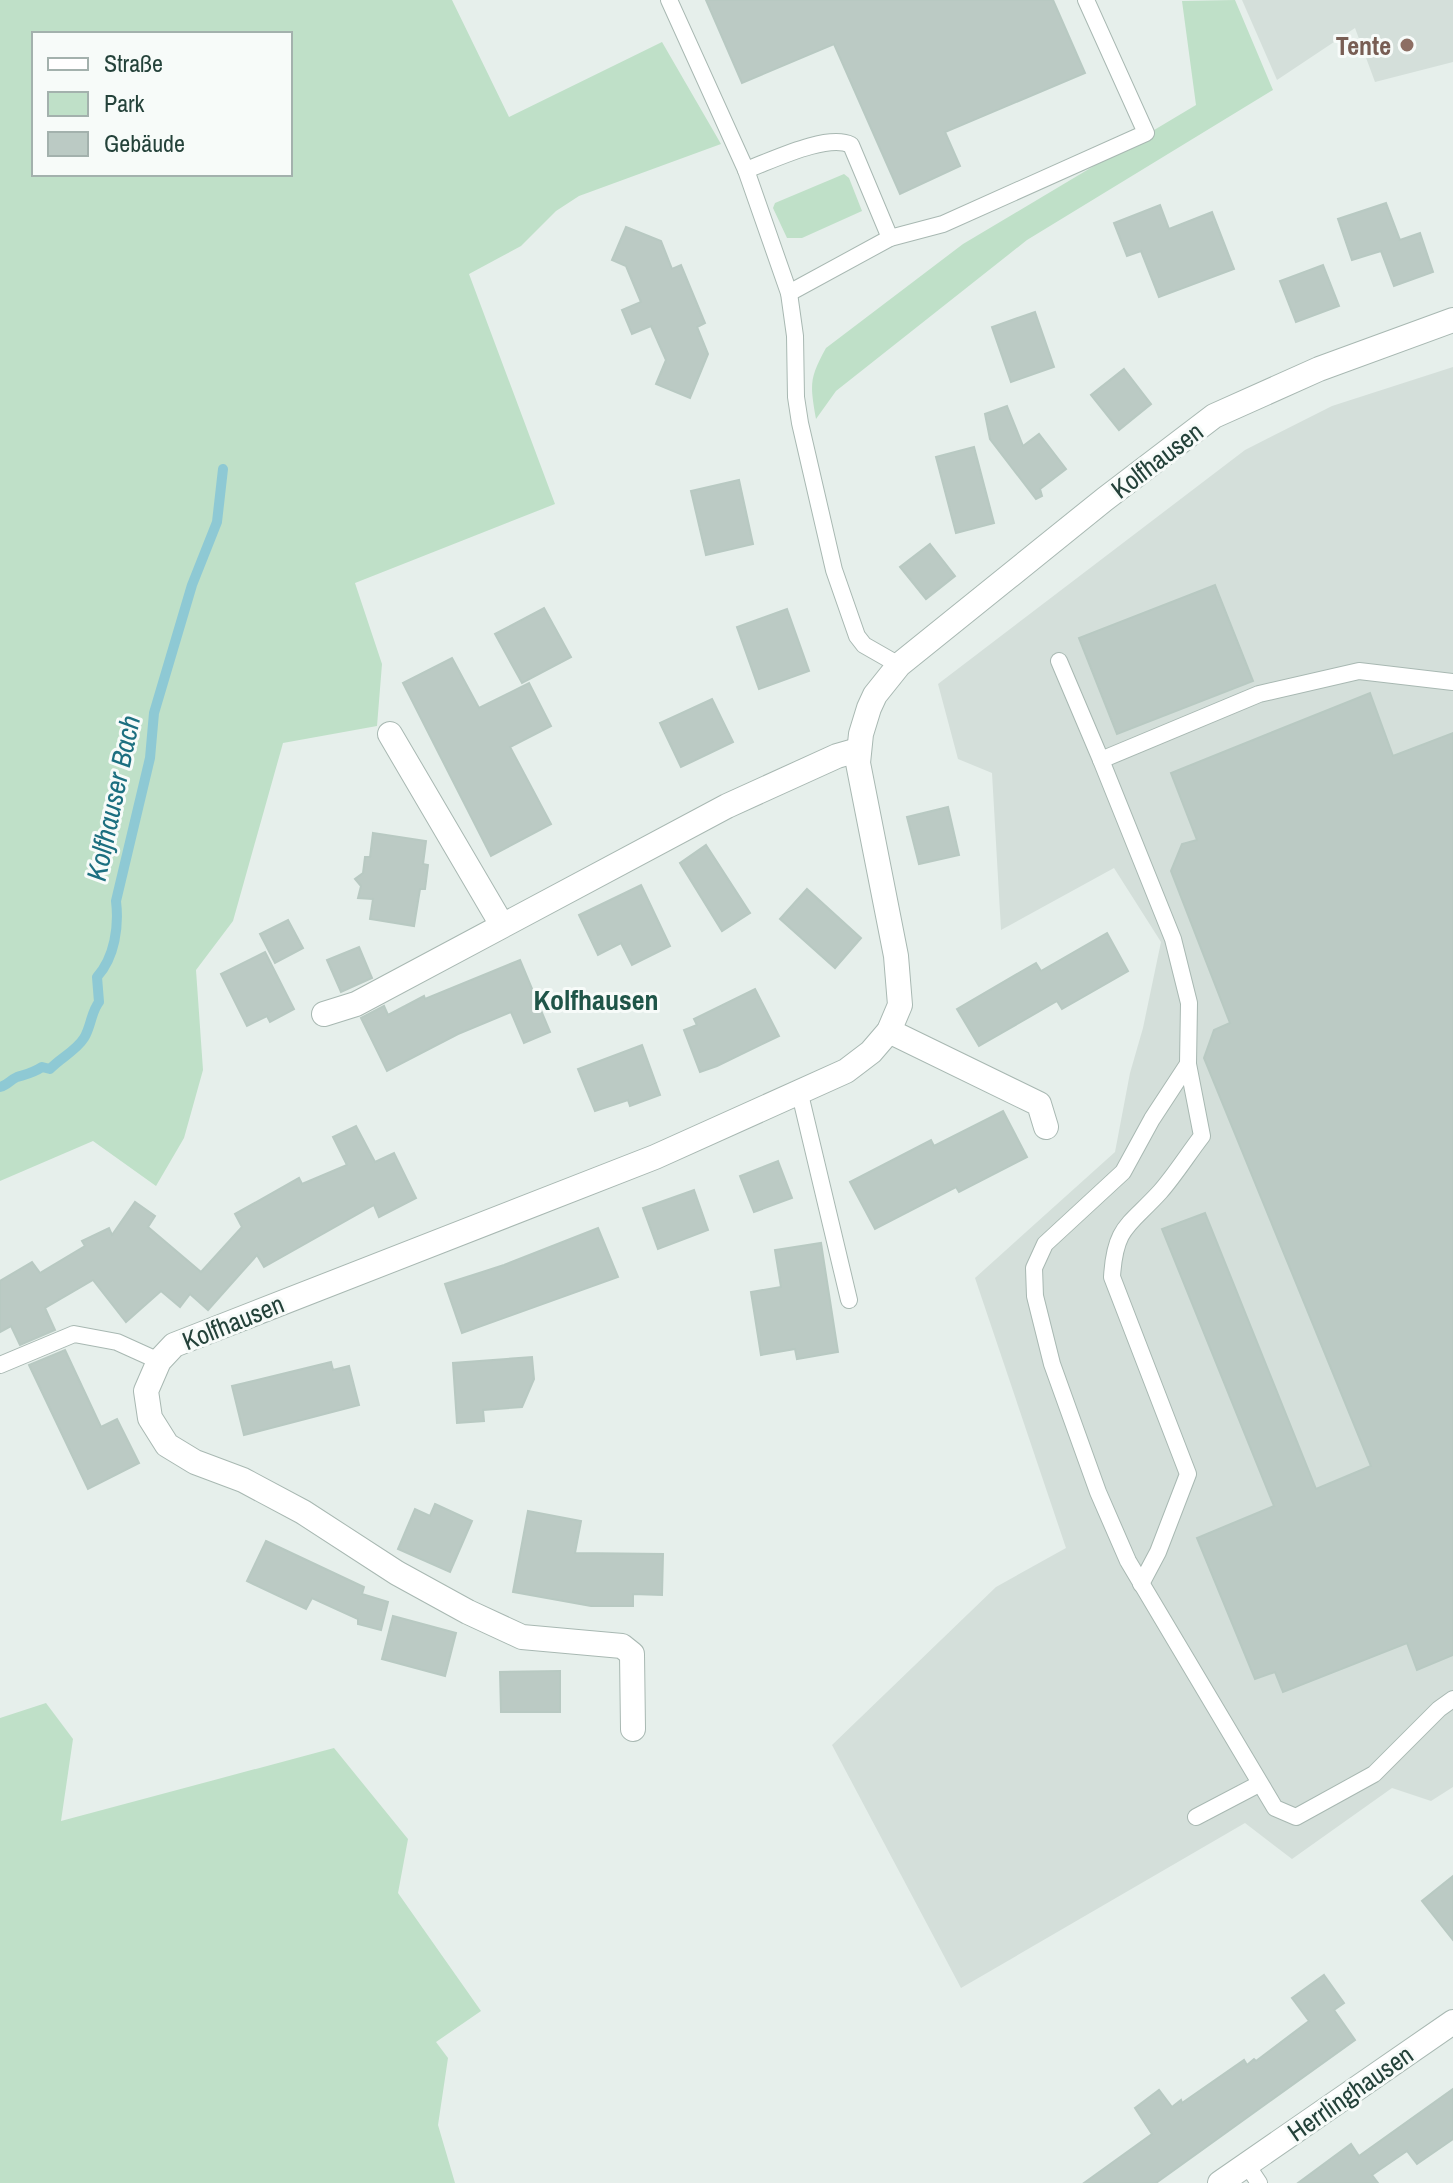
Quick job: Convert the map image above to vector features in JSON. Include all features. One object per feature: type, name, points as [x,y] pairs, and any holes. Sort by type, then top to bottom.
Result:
[{"type":"street","name":"Kolfhausen","points":[[633,1729],[632,1654],[622,1646],[522,1637],[397,1573],[303,1512],[243,1480],[195,1462],[167,1445],[150,1418],[146,1391],[159,1361],[174,1345],[655,1157],[846,1071],[871,1052],[889,1031],[900,1005],[896,956],[860,776],[858,750],[864,721],[875,695],[899,665],[1214,416],[1319,369],[1453,320]]},
{"type":"street","points":[[390,734],[502,925]]},
{"type":"street","points":[[324,1014],[356,1004],[727,806],[837,756],[858,750]]},
{"type":"street","points":[[889,1031],[1039,1104],[1046,1127]]},
{"type":"street","name":"Herrlinghausen","points":[[1220,2183],[1253,2174],[1453,2022]]},
{"type":"lane","points":[[669,0],[746,170],[789,293],[800,423],[834,570],[857,636],[864,645],[899,665]]},
{"type":"lane","points":[[789,293],[890,238],[943,224],[1146,133],[1086,0]]},
{"type":"lane","points":[[746,170],[824,142],[842,140],[851,145],[890,238]]},
{"type":"lane","points":[[1059,661],[1173,939],[1189,1003],[1188,1064],[1202,1136],[1160,1191],[1127,1224],[1113,1250],[1112,1277],[1188,1474],[1158,1552],[1141,1584]]},
{"type":"lane","points":[[1101,760],[1259,694],[1359,671],[1453,682]]},
{"type":"lane","points":[[1188,1064],[1152,1119],[1123,1172],[1045,1244],[1034,1268],[1035,1296],[1052,1364],[1098,1492],[1128,1561],[1275,1808],[1296,1817],[1374,1774],[1453,1699]]},
{"type":"lane","points":[[799,1090],[849,1300]]},
{"type":"lane","points":[[0,1365],[74,1334],[117,1342],[159,1361]]},
{"type":"lane","points":[[1196,1817],[1259,1784]]},
{"type":"shaded area","name":"Tente","points":[[1242,0],[1453,0],[1453,62],[1375,82],[1355,28],[1277,80]]},
{"type":"shaded area","points":[[1453,367],[1453,1787],[1431,1801],[1392,1788],[1292,1859],[1245,1823],[961,1988],[832,1745],[996,1587],[1066,1548],[975,1278],[1115,1152],[1161,942],[1114,868],[1001,930],[992,773],[958,759],[938,684],[1245,450],[1332,406]]},
{"type":"green space","points":[[0,0],[452,0],[509,117],[662,42],[721,144],[579,196],[556,211],[521,246],[469,274],[555,504],[355,583],[382,664],[377,726],[283,743],[233,921],[196,970],[203,1070],[184,1138],[156,1186],[93,1141],[0,1181]]},
{"type":"green space","points":[[1235,0],[1273,90],[1027,240],[836,391],[816,419],[812,382],[826,348],[963,244],[1196,105],[1182,1]]},
{"type":"green space","points":[[844,174],[849,178],[862,211],[802,238],[787,238],[773,208],[775,203]]},
{"type":"green space","points":[[46,1703],[73,1739],[61,1821],[334,1748],[408,1839],[398,1893],[481,2011],[436,2042],[448,2058],[438,2125],[455,2183],[0,2183],[0,1718]]},
{"type":"building","points":[[706,0],[1053,0],[1085,73],[945,132],[960,166],[900,194],[834,44],[742,83]]},
{"type":"building","points":[[1386,203],[1400,240],[1420,233],[1433,272],[1394,286],[1381,251],[1352,260],[1338,219]]},
{"type":"building","points":[[1160,205],[1169,229],[1212,212],[1234,269],[1159,297],[1141,251],[1127,256],[1114,223]]},
{"type":"building","points":[[626,227],[661,241],[672,269],[681,265],[705,323],[697,327],[708,354],[690,398],[656,384],[666,360],[651,326],[632,334],[622,310],[641,302],[626,266],[612,260]]},
{"type":"building","points":[[1323,265],[1339,306],[1296,322],[1280,281]]},
{"type":"building","points":[[1035,312],[1054,367],[1011,382],[992,327]]},
{"type":"building","points":[[1124,369],[1151,404],[1119,430],[1091,395]]},
{"type":"building","points":[[1007,406],[1023,446],[1039,434],[1066,469],[1040,489],[1042,496],[1036,499],[990,439],[985,414]]},
{"type":"building","points":[[974,447],[994,523],[956,533],[936,457]]},
{"type":"building","points":[[739,480],[753,544],[706,555],[691,491]]},
{"type":"building","points":[[930,544],[955,576],[926,599],[900,567]]},
{"type":"building","points":[[1215,585],[1253,681],[1117,734],[1079,638]]},
{"type":"building","points":[[544,608],[571,657],[522,683],[495,634]]},
{"type":"building","points":[[787,609],[809,671],[759,689],[737,627]]},
{"type":"building","points":[[452,658],[479,708],[529,683],[551,726],[510,747],[551,824],[491,856],[403,683]]},
{"type":"building","points":[[1370,693],[1393,756],[1453,733],[1453,1655],[1417,1670],[1407,1643],[1283,1692],[1275,1672],[1255,1679],[1197,1538],[1274,1506],[1162,1229],[1205,1213],[1316,1489],[1371,1466],[1204,1058],[1214,1030],[1230,1023],[1171,871],[1182,844],[1197,840],[1171,773]]},
{"type":"building","points":[[712,699],[733,742],[681,767],[660,723]]},
{"type":"building","points":[[948,807],[959,855],[919,864],[907,817]]},
{"type":"building","points":[[373,833],[426,841],[423,864],[428,865],[425,889],[420,889],[414,926],[370,919],[373,899],[358,898],[361,886],[355,879],[363,873],[365,857],[370,857]]},
{"type":"building","points":[[706,845],[750,913],[722,931],[680,863]]},
{"type":"building","points":[[641,885],[670,946],[632,965],[621,943],[598,955],[579,915]]},
{"type":"building","points":[[807,889],[861,938],[835,968],[780,919]]},
{"type":"building","points":[[288,920],[303,948],[275,963],[260,934]]},
{"type":"building","points":[[1107,933],[1128,971],[1062,1009],[1057,1001],[979,1046],[957,1009],[1036,963],[1041,971]]},
{"type":"building","points":[[359,947],[372,978],[341,992],[327,960]]},
{"type":"building","points":[[265,952],[294,1009],[270,1022],[267,1016],[247,1026],[221,974]]},
{"type":"building","points":[[520,960],[550,1032],[524,1043],[511,1012],[458,1034],[387,1071],[361,1018],[384,1006],[388,1015],[424,996],[425,999]]},
{"type":"building","points":[[755,989],[779,1036],[700,1072],[684,1030],[697,1025],[694,1019]]},
{"type":"building","points":[[642,1045],[660,1095],[630,1106],[628,1100],[595,1111],[578,1069]]},
{"type":"building","points":[[1003,1111],[1027,1157],[959,1192],[956,1187],[875,1229],[850,1182],[931,1140],[934,1146]]},
{"type":"building","points":[[356,1126],[375,1162],[394,1153],[416,1198],[379,1217],[374,1205],[264,1267],[257,1255],[208,1310],[190,1294],[180,1307],[161,1291],[126,1322],[93,1280],[45,1308],[55,1330],[20,1345],[11,1326],[0,1332],[0,1281],[32,1262],[40,1273],[85,1246],[82,1241],[109,1228],[112,1235],[135,1202],[155,1216],[148,1227],[201,1272],[242,1227],[235,1214],[299,1178],[302,1184],[347,1165],[333,1137]]},
{"type":"building","points":[[778,1161],[792,1198],[754,1212],[740,1176]]},
{"type":"building","points":[[694,1190],[708,1230],[658,1249],[643,1208]]},
{"type":"building","points":[[598,1228],[618,1277],[462,1333],[445,1284],[504,1265]]},
{"type":"building","points":[[821,1243],[838,1352],[797,1359],[795,1349],[761,1355],[751,1292],[781,1287],[775,1250]]},
{"type":"building","points":[[65,1350],[101,1427],[117,1419],[139,1463],[88,1489],[29,1365]]},
{"type":"building","points":[[532,1357],[534,1379],[522,1407],[483,1410],[484,1421],[457,1423],[453,1363]]},
{"type":"building","points":[[331,1362],[333,1370],[349,1366],[359,1405],[244,1435],[232,1386]]},
{"type":"building","points":[[435,1504],[472,1521],[450,1572],[398,1549],[415,1509],[430,1516]]},
{"type":"building","points":[[528,1511],[581,1521],[575,1553],[663,1554],[662,1595],[633,1594],[633,1606],[591,1606],[513,1592]]},
{"type":"building","points":[[266,1541],[364,1587],[362,1594],[388,1602],[381,1630],[358,1624],[358,1619],[312,1598],[306,1609],[247,1581]]},
{"type":"building","points":[[393,1616],[456,1633],[445,1676],[382,1659]]},
{"type":"building","points":[[560,1671],[560,1712],[501,1712],[500,1672]]},
{"type":"building","points":[[1453,1876],[1453,1940],[1422,1901]]},
{"type":"building","points":[[1324,1975],[1344,2003],[1334,2010],[1355,2040],[1156,2183],[1084,2183],[1152,2134],[1135,2108],[1159,2090],[1172,2107],[1181,2100],[1182,2103],[1244,2060],[1247,2065],[1254,2059],[1256,2061],[1309,2021],[1292,1998]]},
{"type":"building","points":[[1453,2089],[1453,2139],[1417,2164],[1407,2151],[1372,2175],[1378,2183],[1298,2183],[1351,2144],[1359,2156]]},
{"type":"waterway","name":"Kolfhauser Bach","points":[[0,1087],[42,1067],[50,1069],[72,1051],[84,1038],[99,1002],[97,977],[108,960],[114,941],[116,901],[150,758],[154,713],[192,585],[217,522],[223,469]]},
{"type":"place","name":"Tente","points":[[1407,45]]},
{"type":"district","name":"Kolfhausen","points":[[596,1000]]}]
